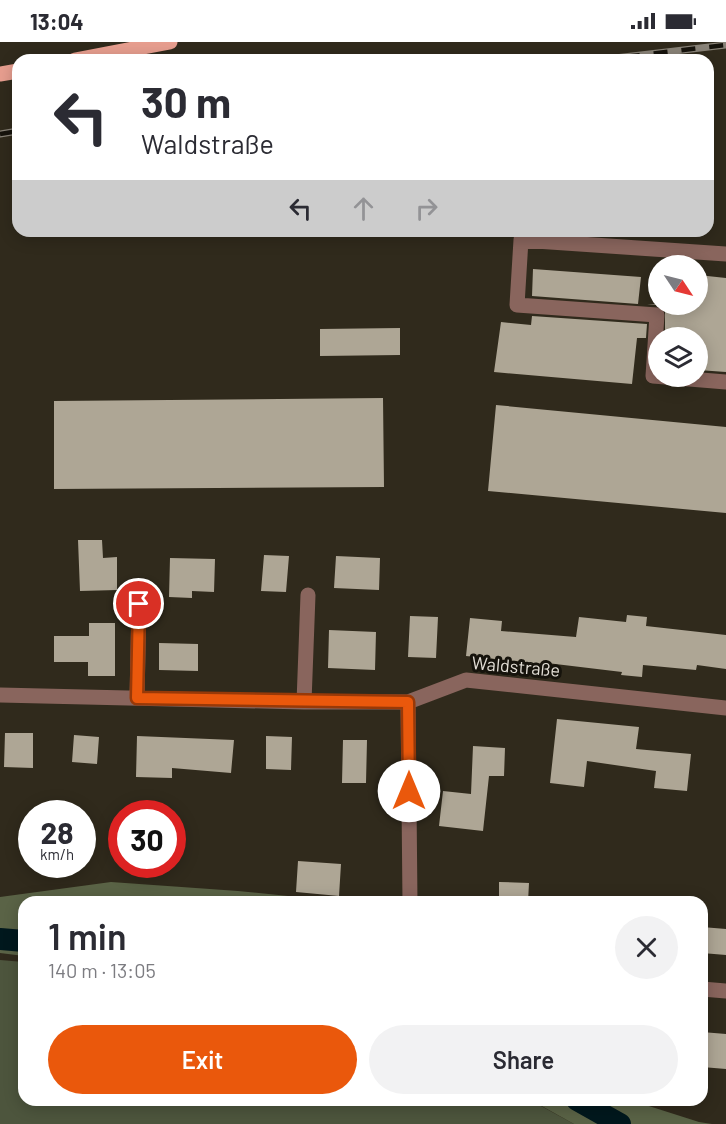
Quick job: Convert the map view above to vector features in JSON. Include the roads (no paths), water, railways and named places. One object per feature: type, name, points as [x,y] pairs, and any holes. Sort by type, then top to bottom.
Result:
[{"type":"main road","points":[[107,54],[170,42]]},
{"type":"street","points":[[648,256],[521,240],[517,305],[648,308]]},
{"type":"street","points":[[708,255],[726,254]]},
{"type":"street","points":[[657,315],[653,376],[726,382]]},
{"type":"street","points":[[304,702],[308,596]]},
{"type":"street","points":[[137,698],[139,604]]},
{"type":"street","name":"Waldstraße","points":[[0,695],[408,702],[466,680],[726,708]]},
{"type":"street","points":[[408,702],[410,896]]},
{"type":"street","points":[[708,990],[726,991]]},
{"type":"waterway","points":[[0,939],[18,940]]},
{"type":"waterway","points":[[588,1106],[620,1124]]},
{"type":"railway","points":[[649,54],[726,45]]},
{"type":"railway","points":[[0,134],[12,132]]}]
